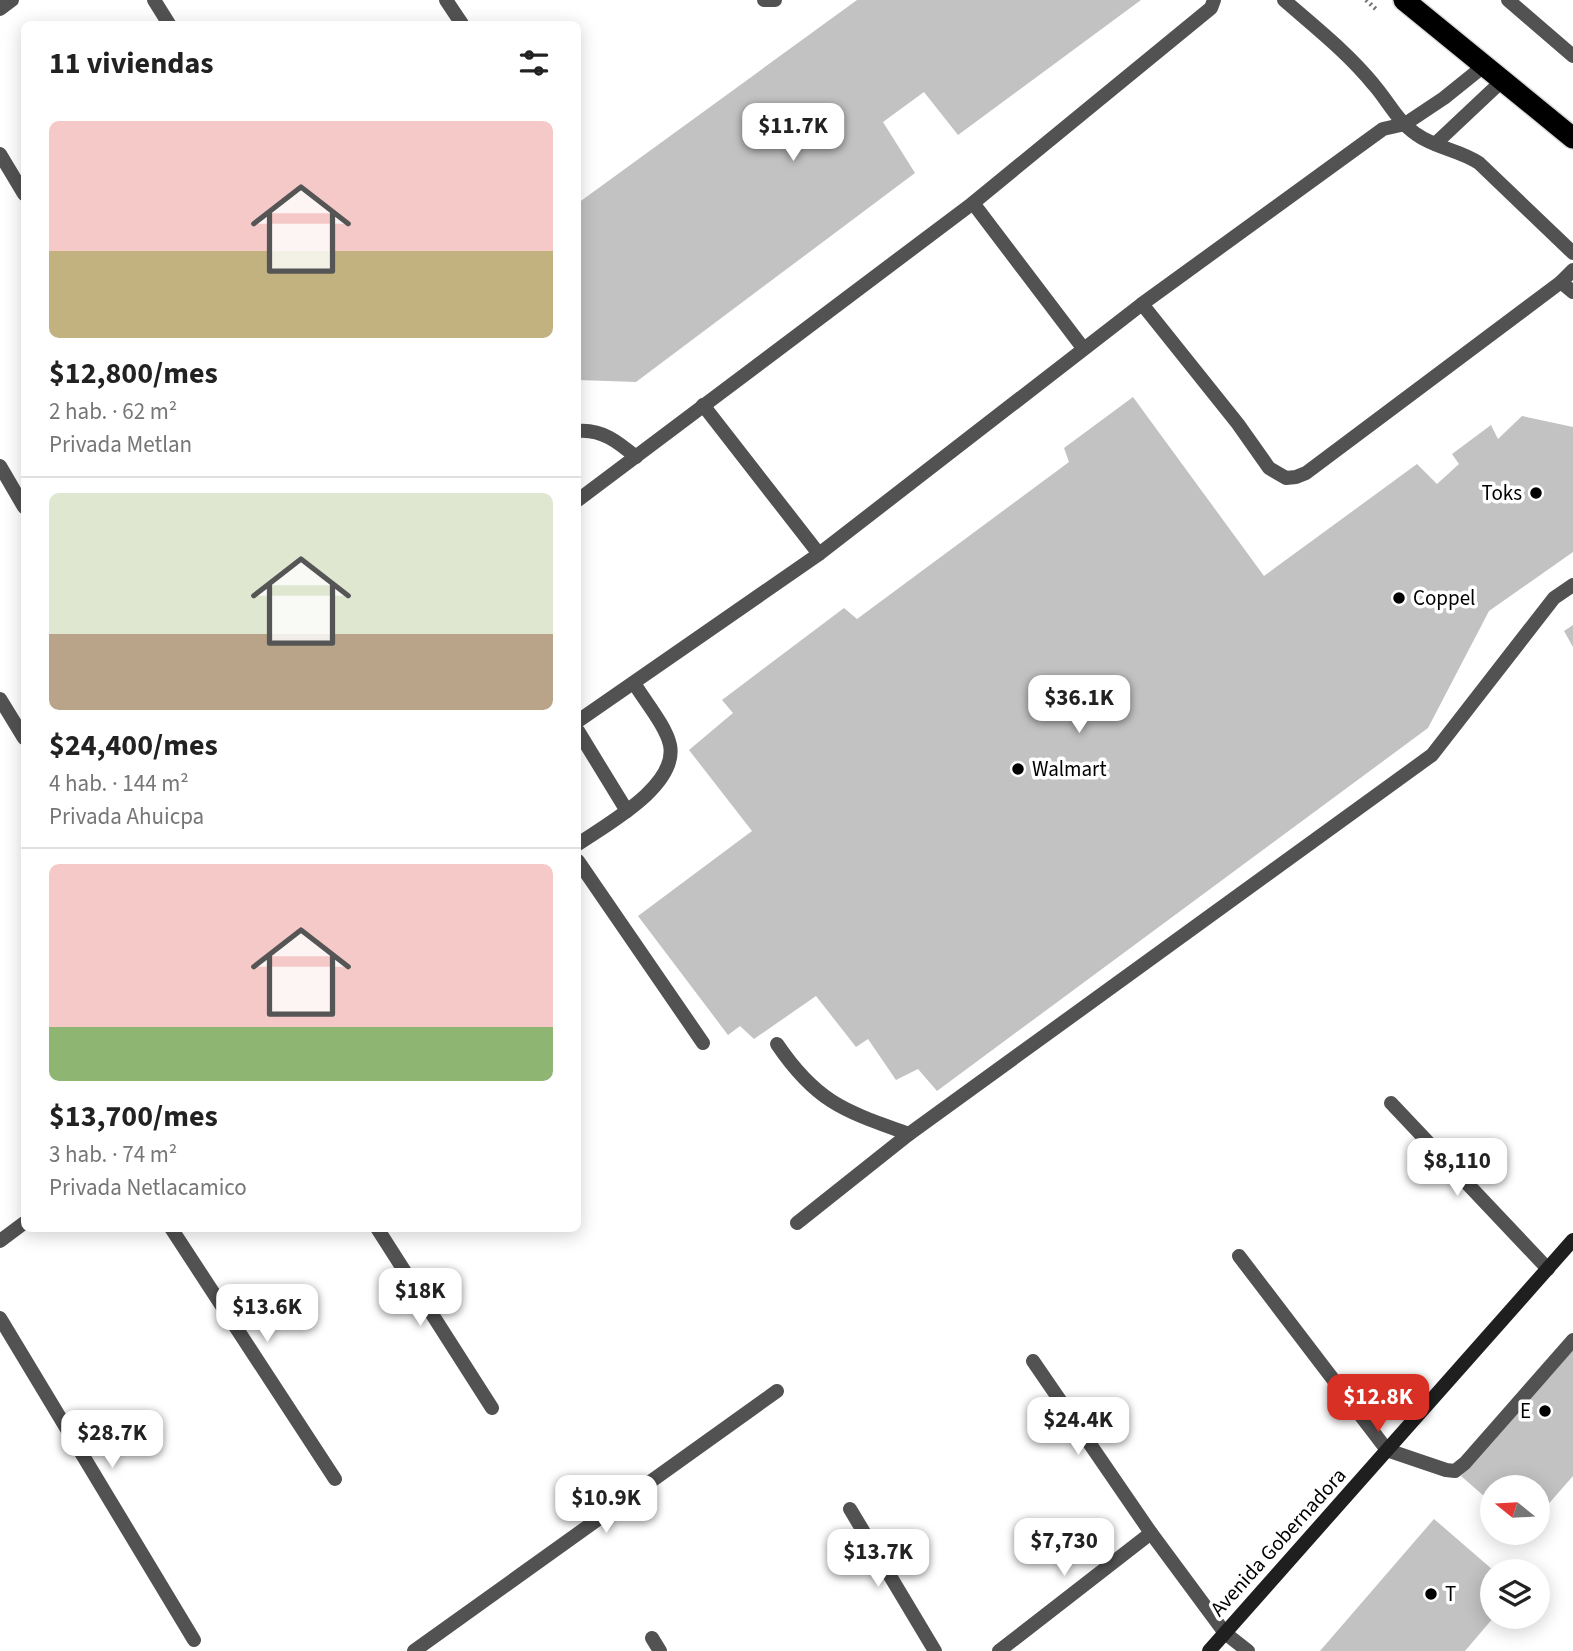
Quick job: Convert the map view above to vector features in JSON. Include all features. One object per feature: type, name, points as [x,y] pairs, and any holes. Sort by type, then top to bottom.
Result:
[{"type":"highway","points":[[1404,0],[1573,138]]},
{"type":"street","points":[[0,9],[12,0]]},
{"type":"street","points":[[154,0],[167,21]]},
{"type":"street","points":[[446,0],[460,21]]},
{"type":"street","points":[[764,0],[775,0]]},
{"type":"street","points":[[581,498],[973,203],[1211,8],[1214,0]]},
{"type":"street","points":[[1284,0],[1334,43],[1374,84],[1416,135],[1461,152],[1479,163],[1573,253]]},
{"type":"street","points":[[1508,0],[1573,56]]},
{"type":"street","points":[[581,719],[819,554],[1083,348],[1383,129],[1405,124],[1444,98],[1485,65]]},
{"type":"street","points":[[1435,144],[1503,80]]},
{"type":"street","points":[[0,154],[21,189]]},
{"type":"street","points":[[973,203],[1083,348]]},
{"type":"street","points":[[1142,304],[1207,384],[1269,468],[1286,478],[1306,473],[1562,282],[1573,270]]},
{"type":"street","points":[[1562,282],[1573,292]]},
{"type":"street","points":[[703,405],[819,554]]},
{"type":"street","points":[[581,431],[599,433],[618,442],[636,457]]},
{"type":"street","points":[[0,466],[21,502]]},
{"type":"street","points":[[797,1223],[909,1134],[1432,755],[1554,598],[1573,585]]},
{"type":"street","points":[[581,842],[627,811],[662,778],[671,758],[667,737],[634,683]]},
{"type":"street","points":[[0,699],[21,733]]},
{"type":"street","points":[[581,736],[627,811]]},
{"type":"street","points":[[581,865],[703,1043]]},
{"type":"street","points":[[777,1044],[796,1072],[825,1099],[852,1114],[909,1134]]},
{"type":"street","points":[[1391,1103],[1548,1269]]},
{"type":"street","points":[[0,1241],[21,1225]]},
{"type":"street","points":[[174,1232],[335,1479]]},
{"type":"street","points":[[380,1232],[492,1408]]},
{"type":"street","name":"Avenida Gobernadora","points":[[1209,1651],[1573,1240]]},
{"type":"street","points":[[1239,1256],[1387,1450],[1446,1470],[1455,1471],[1465,1463],[1573,1340]]},
{"type":"street","points":[[0,1318],[194,1640]]},
{"type":"street","points":[[1033,1362],[1151,1533],[1225,1633],[1248,1651]]},
{"type":"street","points":[[414,1651],[777,1391]]},
{"type":"street","points":[[850,1509],[935,1651]]},
{"type":"street","points":[[999,1651],[1151,1533]]},
{"type":"street","points":[[652,1638],[660,1651]]},
{"type":"building","points":[[857,0],[1141,0],[958,135],[924,92],[883,122],[915,173],[636,382],[581,380],[581,201]]},
{"type":"building","points":[[1133,397],[1264,576],[1417,464],[1437,484],[1459,464],[1452,454],[1491,425],[1498,439],[1522,416],[1573,427],[1573,552],[1489,611],[1428,728],[937,1091],[918,1069],[896,1080],[868,1039],[856,1047],[816,996],[754,1039],[740,1026],[728,1035],[638,916],[752,831],[689,750],[733,713],[722,700],[844,608],[857,619],[1069,462],[1064,448]]},
{"type":"building","points":[[1573,625],[1573,647],[1564,631]]},
{"type":"building","name":"E","points":[[1573,1346],[1573,1476],[1550,1502],[1550,1475],[1480,1475],[1480,1493],[1461,1476]]},
{"type":"building","name":"T","points":[[1434,1519],[1480,1559],[1480,1629],[1484,1629],[1465,1651],[1320,1651]]},
{"type":"place","name":"Toks","points":[[1536,493]]},
{"type":"place","name":"Coppel","points":[[1399,598]]},
{"type":"place","name":"Walmart","points":[[1018,769]]},
{"type":"place","name":"E","points":[[1545,1411]]},
{"type":"place","name":"T","points":[[1431,1594]]}]
